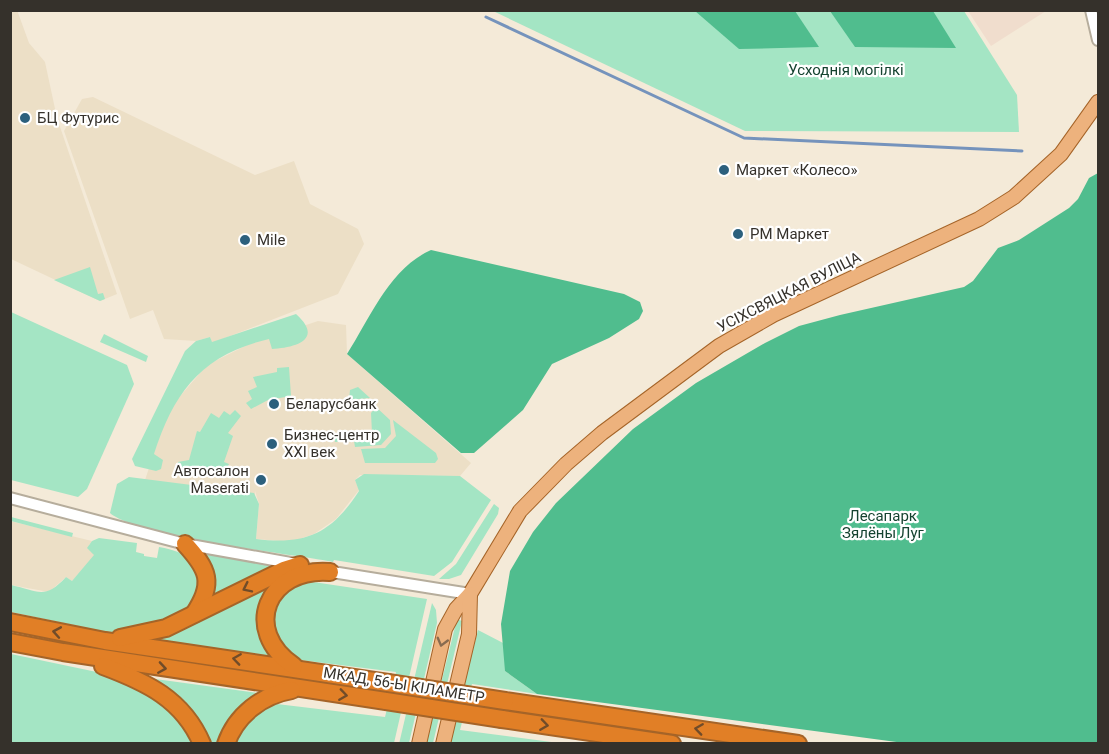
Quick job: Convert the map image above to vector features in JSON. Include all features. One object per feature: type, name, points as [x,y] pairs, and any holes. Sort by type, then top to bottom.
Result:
[{"type":"highway","points":[[184,544],[202,564],[207,574],[203,601],[194,614]]},
{"type":"highway","points":[[105,640],[166,628],[284,570],[300,565]]},
{"type":"highway","points":[[295,667],[282,658],[270,638],[266,618],[270,600],[275,590],[295,575],[330,572]]},
{"type":"highway","name":"МКАД, 56-Ы КІЛАМЕТР","points":[[10,622],[105,640],[295,667],[388,684],[798,744]]},
{"type":"highway","name":"МКАД, 56-Ы КІЛАМЕТР","points":[[10,642],[300,689],[672,744]]},
{"type":"highway","points":[[63,652],[139,679],[168,696],[185,714],[202,744]]},
{"type":"highway","points":[[226,744],[235,726],[254,706],[278,693],[300,689]]},
{"type":"main road","name":"УСІХСВЯЦКАЯ ВУЛІЦА","points":[[419,744],[445,629],[456,609],[470,594],[520,511],[566,464],[719,346],[813,295],[968,224],[1009,201],[1061,154],[1085,124],[1098,102]]},
{"type":"main road","name":"УСІХСВЯЦКАЯ ВУЛІЦА","points":[[443,744],[451,702],[469,634],[470,594]]},
{"type":"street","points":[[1091,10],[1098,40]]},
{"type":"street","points":[[10,498],[184,544],[330,572],[470,594]]},
{"type":"shaded area","points":[[17,10],[29,43],[45,62],[57,118],[117,294],[100,301],[11,259],[10,11]]},
{"type":"shaded area","points":[[968,11],[1046,11],[991,46]]},
{"type":"shaded area","points":[[93,97],[255,175],[294,161],[310,204],[358,229],[364,244],[338,294],[212,343],[210,337],[196,341],[164,339],[153,310],[130,319],[64,131],[82,99]]},
{"type":"shaded area","points":[[318,321],[346,325],[347,354],[471,463],[460,476],[360,475],[355,480],[359,490],[336,519],[314,534],[291,542],[256,539],[259,504],[255,491],[255,498],[144,483],[163,426],[175,402],[207,365],[249,344]]},
{"type":"shaded area","points":[[10,521],[92,541],[89,545],[95,555],[72,581],[66,577],[49,592],[11,585]]},
{"type":"green space","name":"Усходнія могілкі","points":[[493,11],[964,11],[1017,95],[1019,132],[745,131]]},
{"type":"green space","points":[[695,11],[795,11],[819,47],[739,49]]},
{"type":"green space","points":[[830,11],[933,11],[956,48],[855,47]]},
{"type":"green space","name":"Лесапарк Зялёны Луг","points":[[1098,173],[1098,743],[904,743],[537,694],[505,671],[501,624],[510,571],[533,532],[556,503],[633,429],[696,383],[799,326],[964,287],[973,281],[998,248],[1019,240],[1069,208],[1078,199],[1089,178]]},
{"type":"green space","points":[[431,250],[624,294],[640,302],[643,311],[639,319],[609,338],[552,364],[523,410],[474,453],[461,453],[347,354],[392,281],[417,258]]},
{"type":"green space","points":[[90,267],[98,294],[103,293],[105,299],[100,301],[54,280]]},
{"type":"green space","points":[[11,312],[127,365],[134,384],[87,489],[78,497],[11,480]]},
{"type":"green space","points":[[296,314],[308,330],[303,341],[289,347],[272,349],[269,339],[226,354],[209,365],[194,378],[171,412],[154,454],[163,460],[161,469],[156,471],[135,466],[132,459],[185,351],[196,341],[210,337],[212,342]]},
{"type":"green space","points":[[104,334],[148,356],[146,362],[100,342]]},
{"type":"green space","points":[[289,367],[291,396],[268,400],[251,409],[246,403],[252,399],[248,391],[257,387],[253,377],[277,372],[277,368]]},
{"type":"green space","points":[[358,387],[370,398],[349,400],[350,390]]},
{"type":"green space","points":[[376,407],[390,420],[391,434],[381,445],[355,447],[354,441],[335,442],[334,435],[372,433],[371,413]]},
{"type":"green space","points":[[235,410],[241,416],[228,433],[233,436],[224,462],[229,464],[224,474],[216,476],[179,470],[178,462],[189,460],[197,431],[200,432],[211,413],[219,418],[224,411],[230,415]]},
{"type":"green space","points":[[393,420],[436,453],[438,459],[435,463],[365,463],[361,449],[385,448],[396,436]]},
{"type":"green space","points":[[364,474],[460,476],[491,500],[452,562],[434,576],[181,537],[125,521],[110,513],[117,484],[129,477],[254,493],[259,504],[256,539],[303,538],[327,527],[349,506],[359,491],[355,480]]},
{"type":"green space","points":[[494,504],[499,508],[498,514],[461,575],[439,579],[456,564]]},
{"type":"green space","points":[[11,517],[73,533],[72,537],[11,521]]},
{"type":"green space","points":[[99,538],[137,543],[136,552],[144,556],[157,558],[159,547],[188,558],[195,569],[201,587],[184,615],[120,632],[106,632],[11,612],[11,585],[41,592],[52,589],[66,577],[72,581],[94,555],[87,548],[92,541]]},
{"type":"green space","points":[[204,555],[283,566],[210,602]]},
{"type":"green space","points":[[300,580],[427,599],[394,743],[230,744],[250,720],[277,704],[385,717],[396,672],[292,659],[272,629],[275,602]]},
{"type":"green space","points":[[274,581],[263,640],[268,651],[276,660],[138,639]]},
{"type":"green space","points":[[432,603],[436,610],[437,623],[409,743],[399,744]]},
{"type":"green space","points":[[457,619],[462,621],[433,743],[426,744]]},
{"type":"green space","points":[[478,630],[505,644],[505,671],[537,694],[472,684],[460,730],[559,743],[448,744]]},
{"type":"green space","points":[[11,654],[111,675],[159,696],[197,744],[11,744]]},
{"type":"green space","points":[[148,678],[265,694],[221,743],[209,743],[178,698]]},
{"type":"waterway","points":[[486,17],[744,138],[1022,151]]},
{"type":"place","name":"БЦ Футурис","points":[[25,118]]},
{"type":"place","name":"Маркет «Колесо»","points":[[724,170]]},
{"type":"place","name":"РМ Маркет","points":[[738,234]]},
{"type":"place","name":"Mile","points":[[245,240]]},
{"type":"place","name":"Беларусбанк","points":[[274,404]]},
{"type":"place","name":"Бизнес-центр XXI век","points":[[272,444]]},
{"type":"place","name":"Автосалон Maserati","points":[[261,480]]}]
